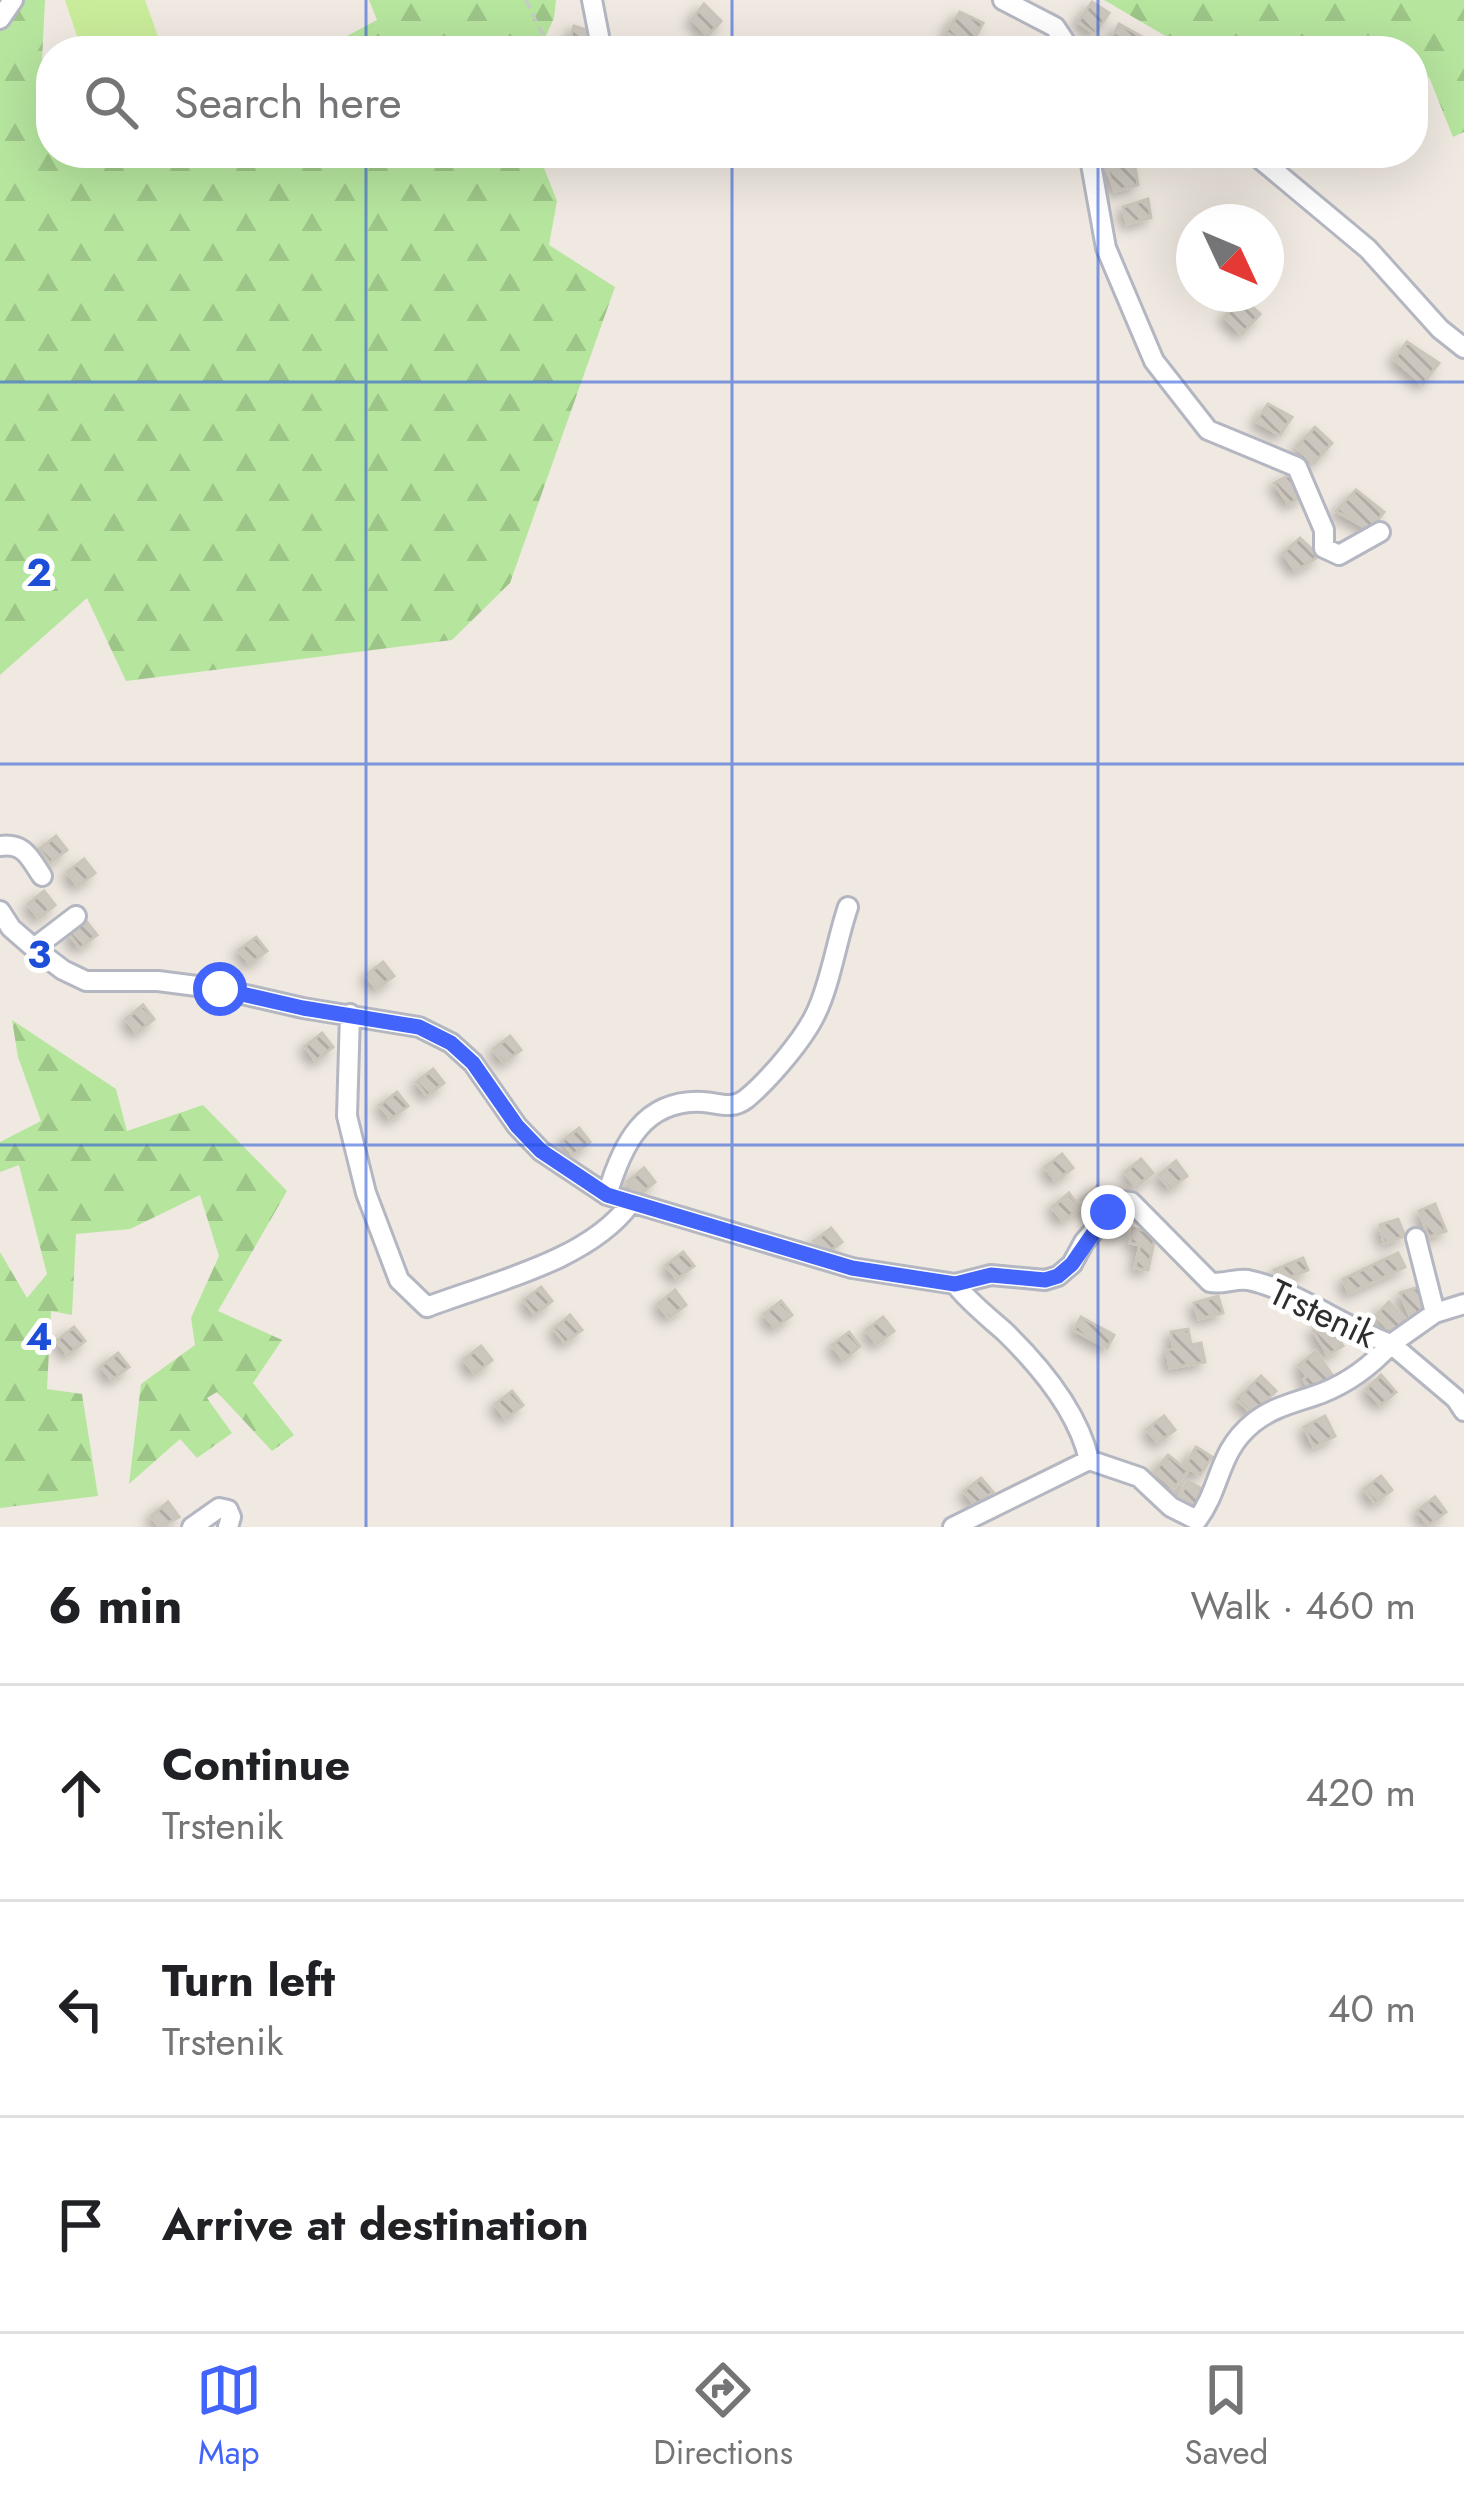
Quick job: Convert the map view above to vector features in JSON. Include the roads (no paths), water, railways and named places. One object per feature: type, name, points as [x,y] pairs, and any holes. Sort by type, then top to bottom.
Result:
[{"type":"street","points":[[0,19],[13,0]]},
{"type":"street","points":[[592,0],[598,36]]},
{"type":"street","points":[[1004,0],[1055,27],[1061,36]]},
{"type":"street","points":[[1093,168],[1106,248],[1154,362],[1208,430],[1298,466],[1324,530],[1324,548],[1339,555],[1380,532]]},
{"type":"street","points":[[1270,168],[1368,248],[1464,348]]},
{"type":"street","points":[[0,846],[15,844],[23,849],[42,876]]},
{"type":"street","points":[[607,1195],[622,1150],[651,1112],[669,1105],[701,1102],[728,1107],[742,1102],[801,1039],[818,1011],[848,907]]},
{"type":"street","name":"Trstenik","points":[[0,911],[34,949],[86,981],[158,981],[220,989],[419,1027],[451,1043],[486,1077],[517,1126],[541,1151],[607,1195],[852,1268],[955,1284],[991,1275],[1045,1280],[1072,1264],[1108,1212],[1120,1202],[1131,1202],[1210,1282],[1255,1282],[1322,1310],[1355,1332],[1390,1344],[1464,1411]]},
{"type":"street","points":[[34,949],[76,916]]},
{"type":"street","points":[[350,1014],[347,1116],[362,1174],[399,1280],[428,1307],[565,1255],[600,1235],[630,1204]]},
{"type":"street","name":"Trstenik","points":[[1416,1238],[1435,1313]]},
{"type":"street","points":[[952,1527],[1089,1460],[1076,1424],[1052,1386],[955,1284]]},
{"type":"street","name":"Trstenik","points":[[1089,1460],[1139,1477],[1171,1507],[1197,1523],[1223,1459],[1254,1422],[1276,1407],[1354,1377],[1435,1313],[1464,1304]]},
{"type":"street","points":[[192,1527],[219,1508],[231,1517],[228,1527]]}]
